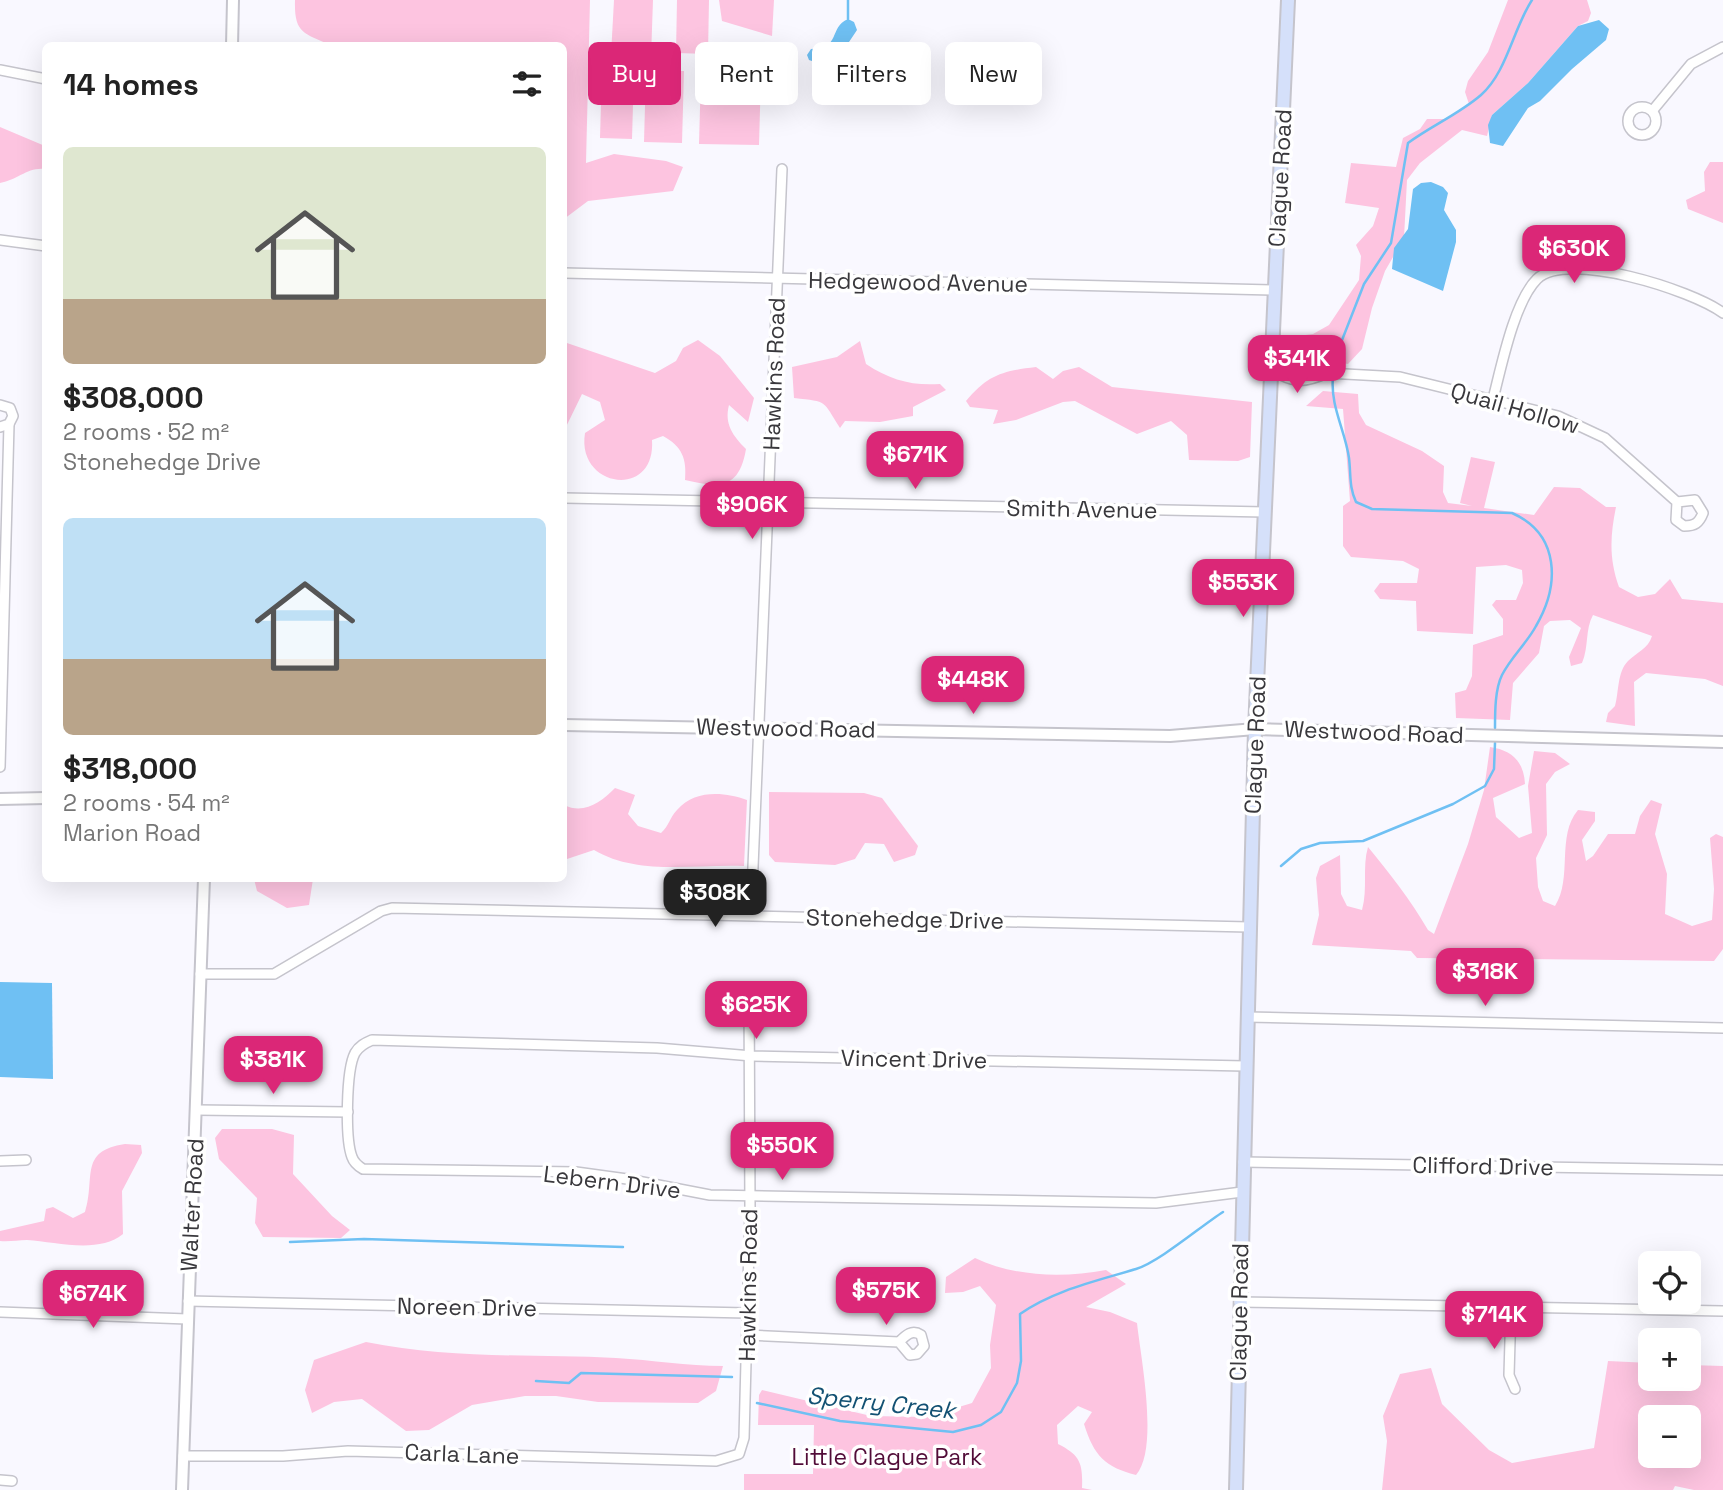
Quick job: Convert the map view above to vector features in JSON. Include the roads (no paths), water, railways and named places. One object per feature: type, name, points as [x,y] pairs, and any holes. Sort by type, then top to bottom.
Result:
[{"type":"main road","name":"Clague Road","points":[[1236,1490],[1255,729],[1288,0]]},
{"type":"street","points":[[232,42],[233,0]]},
{"type":"street","points":[[1653,110],[1691,64],[1723,47]]},
{"type":"street","points":[[0,70],[42,78]]},
{"type":"street","name":"Hawkins Road","points":[[751,915],[782,169]]},
{"type":"street","points":[[0,240],[42,245]]},
{"type":"street","points":[[1493,399],[1507,344],[1526,296],[1535,281],[1546,272],[1559,268],[1652,281],[1684,291],[1723,313]]},
{"type":"street","name":"Hedgewood Avenue","points":[[567,273],[1273,290]]},
{"type":"street","name":"Quail Hollow","points":[[1272,369],[1287,364],[1305,365],[1327,373],[1400,377],[1558,416],[1605,438],[1677,502]]},
{"type":"street","name":"Quail Hollow","points":[[1272,369],[1287,380],[1312,380],[1327,373]]},
{"type":"street","points":[[0,405],[12,412],[4,425],[0,767]]},
{"type":"street","name":"Smith Avenue","points":[[567,498],[1265,512]]},
{"type":"street","name":"Westwood Road","points":[[567,725],[1170,736],[1255,729],[1723,741]]},
{"type":"street","points":[[0,799],[42,798]]},
{"type":"street","name":"Walter Road","points":[[182,1490],[204,882]]},
{"type":"street","name":"Stonehedge Drive","points":[[200,974],[274,974],[382,911],[392,908],[1249,927]]},
{"type":"street","name":"Hawkins Road","points":[[739,1454],[744,1438],[747,1335],[752,1056],[750,989]]},
{"type":"street","points":[[1247,1017],[1723,1028]]},
{"type":"street","name":"Vincent Drive","points":[[348,1112],[351,1064],[355,1052],[372,1040],[657,1048],[752,1056],[1245,1066]]},
{"type":"street","points":[[197,1110],[348,1112]]},
{"type":"street","name":"Lebern Drive","points":[[348,1112],[349,1148],[353,1161],[363,1170],[576,1172],[627,1178],[710,1195],[1156,1203],[1242,1192]]},
{"type":"street","points":[[0,1161],[26,1160]]},
{"type":"street","name":"Clifford Drive","points":[[1243,1163],[1723,1170]]},
{"type":"street","name":"Noreen Drive","points":[[188,1301],[747,1312]]},
{"type":"street","points":[[1239,1302],[1723,1311]]},
{"type":"street","points":[[1511,1306],[1509,1375],[1516,1389]]},
{"type":"street","points":[[0,1312],[187,1319]]},
{"type":"street","points":[[747,1335],[899,1342]]},
{"type":"street","name":"Carla Lane","points":[[183,1455],[283,1455],[348,1451],[716,1461],[739,1454]]},
{"type":"street","points":[[0,1480],[12,1481]]},
{"type":"water","points":[[848,19],[854,22],[857,30],[849,42],[830,42],[838,27]]},
{"type":"water","points":[[1599,20],[1609,29],[1606,40],[1540,101],[1528,108],[1503,146],[1490,143],[1488,125],[1492,115],[1528,83],[1578,26]]},
{"type":"water","points":[[812,49],[812,61],[807,55]]},
{"type":"water","points":[[1431,182],[1443,187],[1448,193],[1444,210],[1456,230],[1456,242],[1443,291],[1392,269],[1394,248],[1408,229],[1413,189],[1421,183]]},
{"type":"water","points":[[0,982],[52,983],[53,1079],[0,1077]]},
{"type":"waterway","points":[[848,0],[848,19]]},
{"type":"waterway","name":"Sperry Creek","points":[[1334,370],[1335,358],[1364,284],[1391,243],[1408,143],[1464,108],[1490,86],[1532,0]]},
{"type":"waterway","name":"Sperry Creek","points":[[1333,377],[1334,398],[1347,448],[1351,486],[1356,502],[1372,509],[1512,513],[1528,522],[1547,547],[1552,578],[1549,594],[1536,626],[1502,675],[1496,701],[1495,728]]},
{"type":"waterway","name":"Sperry Creek","points":[[1281,866],[1301,849],[1320,843],[1363,841],[1453,804],[1485,786],[1494,769],[1495,743]]},
{"type":"waterway","name":"Sperry Creek","points":[[757,1403],[840,1421],[953,1432],[981,1425],[1001,1412],[1017,1383],[1021,1361],[1020,1314],[1061,1292],[1145,1265],[1168,1252],[1223,1212]]},
{"type":"waterway","points":[[290,1242],[364,1239],[623,1247]]},
{"type":"waterway","name":"Sperry Creek","points":[[536,1381],[569,1383],[581,1373],[732,1377]]},
{"type":"park label","name":"Little Clague Park","points":[[887,1457]]}]
